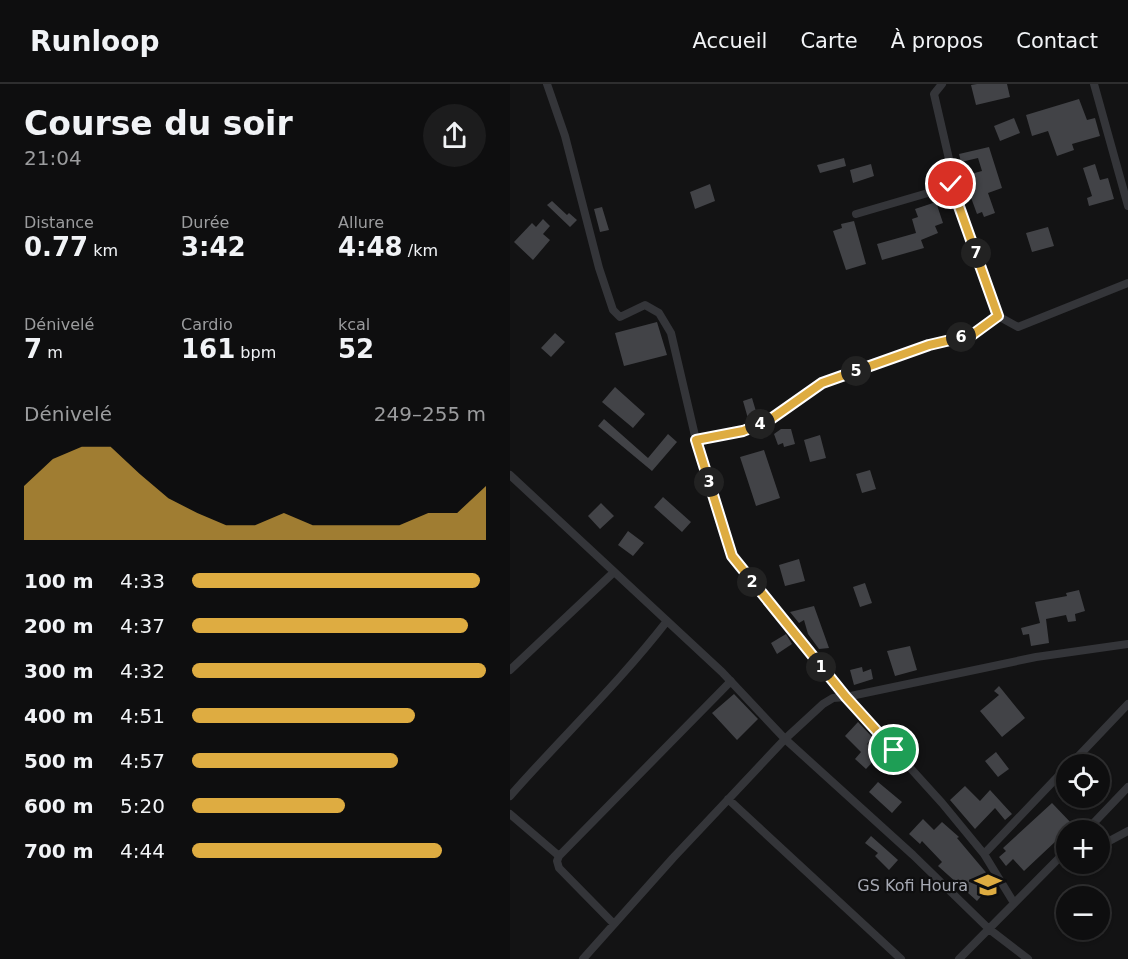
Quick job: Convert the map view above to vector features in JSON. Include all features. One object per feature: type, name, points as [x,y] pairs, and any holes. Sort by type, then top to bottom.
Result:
[{"type":"street","points":[[547,84],[565,136],[599,268],[613,310],[620,317],[645,306],[659,312],[671,333],[696,440],[732,556],[846,697],[942,803],[984,854],[1014,903]]},
{"type":"street","points":[[942,84],[934,94],[952,171],[951,184],[998,316],[1018,327],[1128,283]]},
{"type":"street","points":[[1094,84],[1128,206]]},
{"type":"street","points":[[856,214],[935,191],[951,184]]},
{"type":"street","points":[[696,440],[751,428],[768,421],[822,383],[929,345],[972,335],[998,316]]},
{"type":"street","points":[[510,475],[731,681],[785,738],[913,855],[989,929],[1028,959]]},
{"type":"street","points":[[510,670],[614,573]]},
{"type":"street","points":[[510,796],[645,650],[667,621]]},
{"type":"street","points":[[583,959],[785,738],[833,698],[1036,657],[1128,644]]},
{"type":"street","points":[[614,924],[559,867],[557,861],[731,681]]},
{"type":"street","points":[[1080,754],[1128,704]]},
{"type":"street","points":[[984,854],[1056,778]]},
{"type":"street","points":[[1097,820],[1128,788]]},
{"type":"street","points":[[728,799],[901,959]]},
{"type":"street","points":[[510,813],[560,856]]},
{"type":"street","points":[[1110,841],[1128,831]]},
{"type":"street","points":[[958,959],[1056,862]]},
{"type":"street","points":[[1052,866],[1056,865]]},
{"type":"building","points":[[1007,84],[1010,97],[976,105],[971,85]]},
{"type":"building","points":[[1079,99],[1087,120],[1095,118],[1100,136],[1072,144],[1074,150],[1057,156],[1048,131],[1032,136],[1026,115]]},
{"type":"building","points":[[1014,118],[1020,133],[1000,141],[994,126]]},
{"type":"building","points":[[989,147],[1002,188],[988,193],[995,213],[984,217],[982,212],[977,214],[966,184],[970,183],[967,175],[982,171],[978,158],[961,162],[959,154]]},
{"type":"building","points":[[844,158],[846,166],[820,173],[817,165]]},
{"type":"building","points":[[871,164],[874,176],[853,183],[850,170]]},
{"type":"building","points":[[1095,164],[1100,180],[1108,178],[1114,199],[1089,206],[1087,198],[1092,196],[1083,168]]},
{"type":"building","points":[[710,184],[715,201],[695,209],[690,192]]},
{"type":"building","points":[[552,201],[567,215],[569,213],[577,220],[570,227],[547,205]]},
{"type":"building","points":[[936,202],[943,223],[935,226],[938,233],[921,240],[924,248],[882,260],[877,244],[916,233],[912,219],[918,217],[915,209]]},
{"type":"building","points":[[602,207],[609,230],[600,232],[594,209]]},
{"type":"building","points":[[543,219],[550,226],[543,234],[550,240],[533,260],[514,242],[532,223],[536,227]]},
{"type":"building","points":[[854,221],[866,264],[846,270],[833,231],[842,228],[841,224]]},
{"type":"building","points":[[1048,227],[1054,246],[1032,252],[1026,233]]},
{"type":"building","points":[[657,322],[667,355],[624,366],[615,333]]},
{"type":"building","points":[[555,333],[565,342],[551,357],[541,348]]},
{"type":"building","points":[[615,387],[645,414],[633,428],[602,402]]},
{"type":"building","points":[[752,398],[758,418],[749,422],[743,401]]},
{"type":"building","points":[[604,419],[648,458],[668,434],[677,442],[652,471],[598,426]]},
{"type":"building","points":[[781,429],[791,429],[795,444],[784,447],[783,443],[778,445],[774,434]]},
{"type":"building","points":[[820,435],[826,458],[810,462],[804,440]]},
{"type":"building","points":[[764,450],[780,498],[756,506],[740,457]]},
{"type":"building","points":[[870,470],[876,489],[862,493],[856,474]]},
{"type":"building","points":[[663,497],[691,522],[682,532],[654,507]]},
{"type":"building","points":[[601,503],[614,516],[600,529],[588,516]]},
{"type":"building","points":[[628,531],[644,543],[633,556],[618,545]]},
{"type":"building","points":[[799,559],[805,581],[785,586],[779,565]]},
{"type":"building","points":[[865,583],[872,603],[860,607],[853,587]]},
{"type":"building","points":[[1079,590],[1085,611],[1075,614],[1076,621],[1068,622],[1066,615],[1046,619],[1049,643],[1031,646],[1029,634],[1023,635],[1021,628],[1040,623],[1035,602],[1067,596],[1066,593]]},
{"type":"building","points":[[814,606],[829,648],[819,649],[808,634],[804,620],[799,623],[790,612]]},
{"type":"building","points":[[786,634],[792,644],[777,654],[771,643]]},
{"type":"building","points":[[910,646],[917,670],[895,676],[887,651]]},
{"type":"building","points":[[862,667],[863,672],[871,669],[873,679],[854,685],[850,670]]},
{"type":"building","points":[[999,686],[1025,718],[1002,737],[980,711],[999,695],[994,691]]},
{"type":"building","points":[[734,694],[758,719],[737,740],[712,713]]},
{"type":"building","points":[[858,722],[873,738],[867,744],[879,755],[866,769],[855,759],[861,752],[845,736]]},
{"type":"building","points":[[996,752],[1009,769],[998,777],[985,761]]},
{"type":"building","points":[[878,782],[902,802],[892,813],[869,792]]},
{"type":"building","points":[[965,786],[980,801],[990,790],[1012,814],[1005,820],[995,808],[975,829],[950,800]]},
{"type":"building","points":[[1052,803],[1068,820],[1056,820],[1056,841],[1024,871],[1013,859],[1006,866],[999,857],[1006,851],[1003,848]]},
{"type":"building","points":[[923,819],[934,830],[942,822],[959,837],[957,838],[989,876],[978,889],[983,894],[977,901],[938,866],[942,862],[922,841],[920,844],[909,834]]},
{"type":"building","points":[[871,836],[898,860],[889,870],[875,856],[878,853],[865,843]]},
{"type":"place","name":"GS Kofi Houra","points":[[988,885]]},
{"type":"route","points":[[894,750],[846,697],[732,556],[696,440],[743,431],[768,421],[822,383],[929,345],[972,335],[998,316],[951,184]]}]
